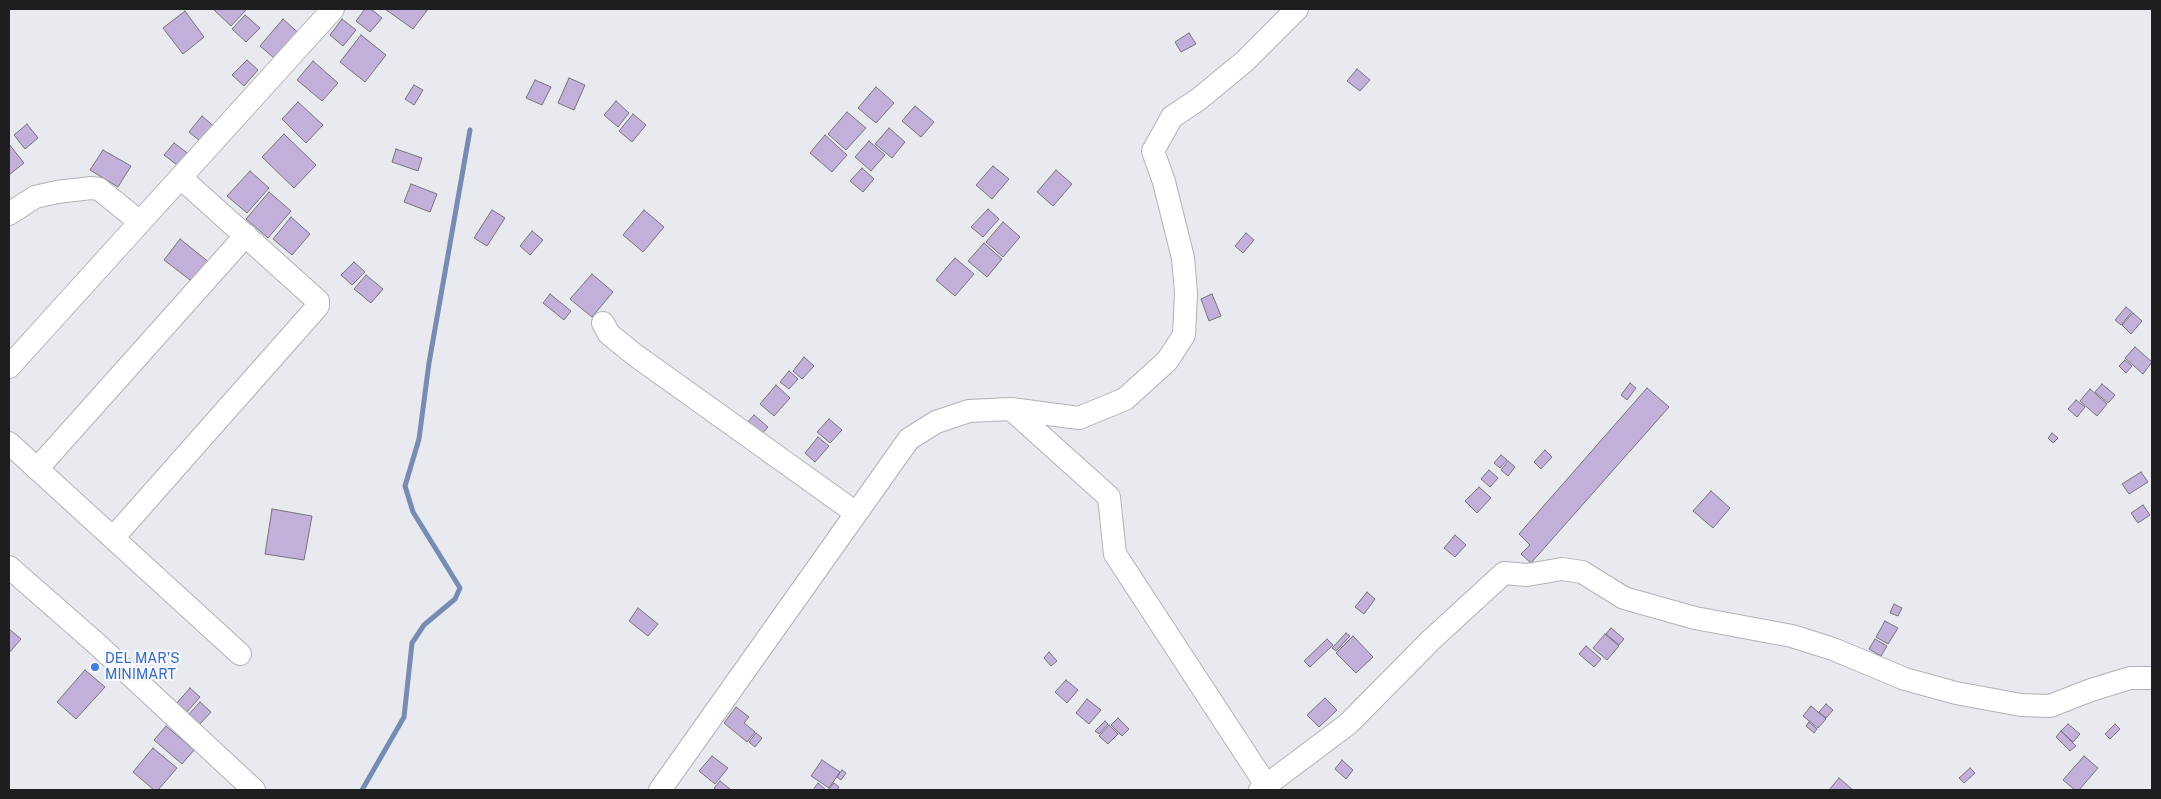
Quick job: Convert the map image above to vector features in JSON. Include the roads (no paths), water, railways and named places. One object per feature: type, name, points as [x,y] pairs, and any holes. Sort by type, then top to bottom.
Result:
[{"type":"street","points":[[9,367],[333,9]]},
{"type":"street","points":[[660,790],[909,439],[936,422],[969,411],[1011,409],[1079,418],[1126,399],[1167,361],[1184,335],[1186,292],[1183,258],[1164,182],[1153,151],[1172,117],[1199,99],[1245,61],[1297,9]]},
{"type":"street","points":[[113,538],[318,306],[318,301],[181,178]]},
{"type":"street","points":[[9,214],[35,197],[91,188],[99,189],[140,222]]},
{"type":"street","points":[[37,469],[246,235]]},
{"type":"street","points":[[603,323],[609,334],[634,354],[856,513]]},
{"type":"street","points":[[1011,409],[1109,498],[1115,554],[1263,788],[1348,724],[1431,640],[1504,573],[1527,575],[1562,569],[1582,572],[1624,598],[1695,618],[1792,636],[1834,649],[1905,678],[1956,693],[2021,704],[2050,706],[2091,690],[2130,678],[2152,678]]},
{"type":"street","points":[[9,443],[240,654]]},
{"type":"street","points":[[9,567],[98,645],[254,790]]},
{"type":"waterway","points":[[362,790],[404,717],[412,643],[424,625],[455,599],[460,588],[413,512],[405,486],[419,439],[429,363],[470,130]]},
{"type":"place","name":"DEL MAR'S MINIMART","points":[[95,667]]}]
